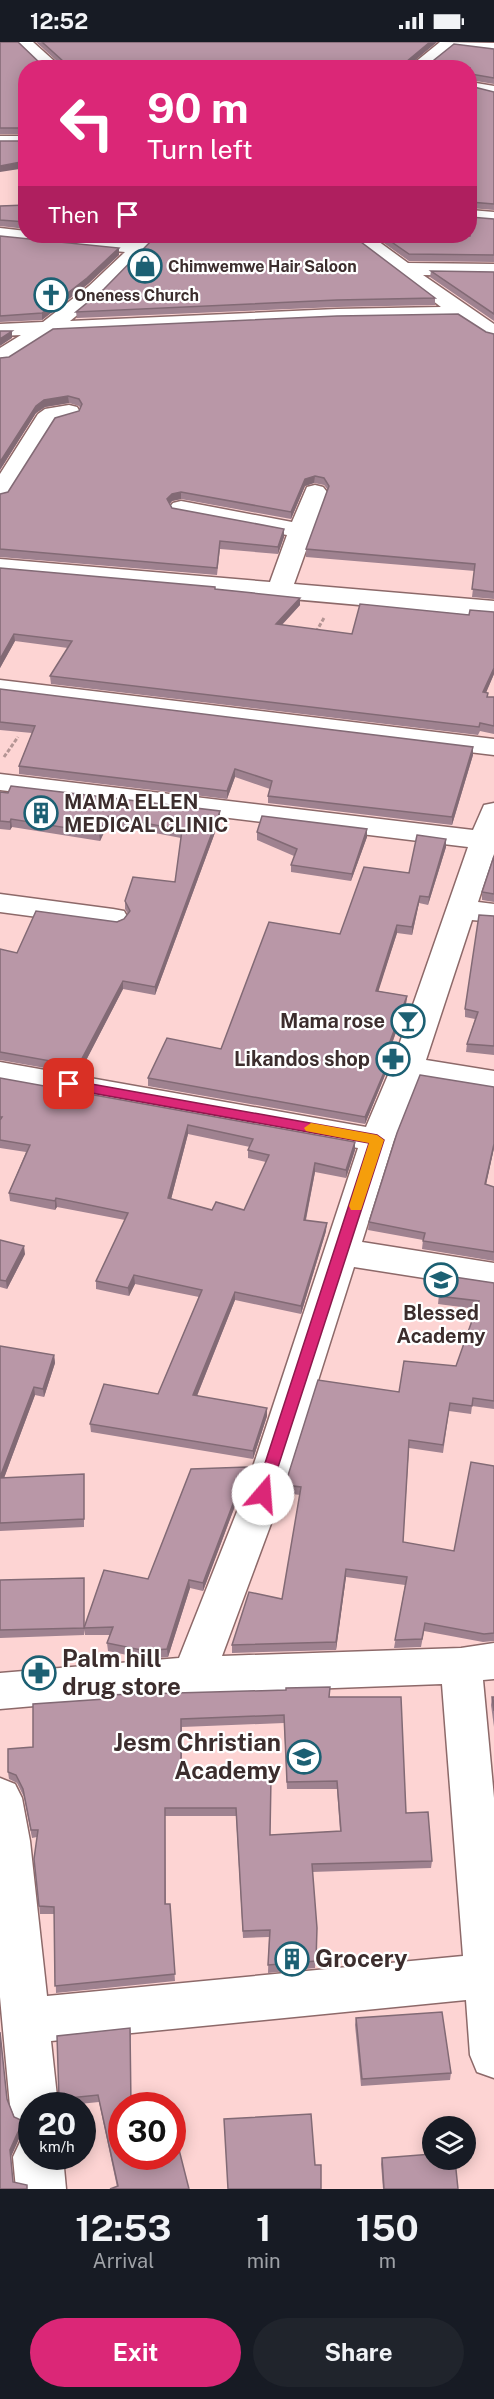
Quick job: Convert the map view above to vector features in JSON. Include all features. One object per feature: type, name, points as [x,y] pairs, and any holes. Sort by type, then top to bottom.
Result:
[{"type":"street","points":[[23,42],[44,60]]},
{"type":"street","points":[[426,60],[450,42],[494,48]]},
{"type":"street","points":[[477,88],[494,91]]},
{"type":"street","points":[[0,141],[18,141]]},
{"type":"street","points":[[477,217],[494,218]]},
{"type":"street","points":[[0,234],[18,235]]},
{"type":"street","points":[[0,357],[48,328],[96,290],[143,243]]},
{"type":"street","points":[[369,243],[462,313],[492,331]]},
{"type":"street","points":[[404,269],[494,270]]},
{"type":"street","points":[[0,330],[337,315],[462,313]]},
{"type":"street","points":[[0,492],[46,419],[53,414],[69,412]]},
{"type":"street","points":[[279,590],[315,492]]},
{"type":"street","points":[[182,508],[302,531]]},
{"type":"street","points":[[0,566],[494,609]]},
{"type":"street","points":[[0,688],[494,747]]},
{"type":"street","points":[[0,782],[489,825],[478,912],[377,1140],[263,1494],[194,1674]]},
{"type":"street","points":[[0,903],[113,918]]},
{"type":"street","points":[[407,1068],[494,1082]]},
{"type":"street","points":[[0,1073],[377,1140]]},
{"type":"street","points":[[342,1252],[494,1276]]},
{"type":"street","points":[[0,1691],[86,1681],[194,1674],[478,1663],[494,2055]]},
{"type":"street","points":[[0,1798],[28,2021],[33,2092]]},
{"type":"street","points":[[28,2021],[490,1975]]},
{"type":"street","points":[[40,2170],[41,2189]]},
{"type":"path","points":[[314,636],[335,596]]},
{"type":"path","points":[[0,763],[18,737]]},
{"type":"building","points":[[0,42],[18,42],[37,60],[18,60],[18,128],[0,128]]},
{"type":"building","points":[[42,42],[430,42],[408,60],[62,60]]},
{"type":"building","points":[[454,44],[494,49],[494,78],[477,75],[477,60],[434,60]]},
{"type":"building","points":[[477,88],[494,92],[494,204],[477,203]]},
{"type":"building","points":[[0,141],[18,141],[18,163],[0,166]]},
{"type":"building","points":[[18,205],[18,221],[0,220],[0,206]]},
{"type":"building","points":[[477,218],[494,219],[494,255],[409,254],[393,243],[477,243]]},
{"type":"building","points":[[0,236],[18,238],[18,243],[69,243],[119,248],[87,278],[42,313],[0,316]]},
{"type":"building","points":[[149,243],[362,243],[435,298],[337,300],[76,312],[104,289]]},
{"type":"building","points":[[431,271],[494,272],[494,314]]},
{"type":"building","points":[[458,314],[486,332],[494,334],[494,592],[472,589],[475,564],[306,549],[329,486],[324,478],[315,476],[305,479],[291,512],[181,492],[172,494],[167,499],[172,508],[284,529],[278,547],[220,541],[217,568],[0,549],[0,494],[8,492],[55,418],[79,411],[82,404],[79,399],[68,396],[44,400],[36,406],[0,462],[0,358],[9,357],[53,329],[337,316]]},
{"type":"building","points":[[0,331],[12,331],[0,339]]},
{"type":"building","points":[[0,568],[215,587],[215,589],[300,598],[276,624],[352,634],[360,604],[469,615],[470,610],[494,612],[494,668],[483,692],[488,693],[487,697],[494,697],[494,726],[480,723],[479,727],[50,676],[72,641],[14,634],[0,659]]},
{"type":"building","points":[[0,689],[473,747],[452,817],[268,796],[272,781],[235,769],[227,791],[19,766],[35,726],[0,722]]},
{"type":"building","points":[[11,786],[220,811],[155,987],[123,981],[78,1066],[0,1052],[0,949],[17,953],[36,911],[117,922],[124,919],[130,911],[125,901],[133,877],[175,882],[182,830],[108,816],[99,833],[11,819],[10,822],[0,821],[0,792],[8,793]]},
{"type":"building","points":[[262,816],[367,829],[352,874],[291,865],[297,849],[257,832]]},
{"type":"building","points":[[417,835],[446,839],[429,897],[420,896],[412,927],[397,925],[376,991],[407,996],[385,1055],[391,1056],[365,1117],[148,1078],[167,1038],[221,1049],[269,922],[340,934],[364,867],[409,873]]},
{"type":"building","points":[[494,856],[494,894],[482,892]]},
{"type":"building","points":[[479,915],[494,916],[494,1046],[467,1044],[478,1012],[465,1009]]},
{"type":"building","points":[[420,1075],[494,1087],[494,1144],[485,1184],[494,1187],[494,1252],[423,1241],[425,1233],[369,1222],[397,1133]]},
{"type":"building","points":[[0,1078],[355,1142],[346,1170],[315,1163],[304,1220],[327,1223],[301,1306],[235,1292],[193,1395],[267,1408],[253,1451],[90,1424],[104,1384],[158,1394],[202,1290],[134,1275],[128,1288],[96,1281],[128,1213],[56,1198],[55,1201],[9,1193],[30,1145],[0,1140],[2,1117],[0,1117]],"holes":[[[188,1125],[253,1139],[248,1150],[269,1155],[244,1210],[216,1202],[212,1210],[168,1198]]]},
{"type":"building","points":[[0,1240],[24,1246],[6,1281],[0,1280]]},
{"type":"building","points":[[441,1275],[494,1283],[494,1401],[473,1398],[472,1406],[450,1403],[443,1445],[409,1440],[403,1542],[454,1551],[471,1462],[494,1466],[494,1633],[484,1634],[425,1623],[422,1639],[395,1640],[407,1577],[346,1569],[336,1642],[232,1645],[249,1592],[282,1599],[301,1487],[285,1485],[318,1380],[399,1392],[404,1361],[456,1366],[479,1301],[438,1296]]},
{"type":"building","points":[[0,1346],[54,1355],[43,1389],[34,1387],[0,1477]]},
{"type":"building","points":[[247,1467],[203,1583],[189,1580],[167,1649],[146,1651],[107,1643],[113,1627],[84,1628],[104,1570],[148,1579],[191,1469]]},
{"type":"building","points":[[84,1474],[84,1519],[0,1523],[0,1478]]},
{"type":"building","points":[[84,1578],[84,1628],[0,1630],[0,1580]]},
{"type":"building","points":[[330,1687],[329,1697],[401,1697],[406,1813],[428,1812],[432,1861],[312,1864],[317,1928],[316,1961],[268,1965],[270,1930],[243,1931],[236,1808],[165,1808],[165,1904],[170,1904],[175,1974],[55,1986],[54,1907],[39,1906],[34,1859],[38,1830],[31,1830],[23,1789],[16,1775],[8,1772],[8,1749],[33,1747],[33,1704],[105,1699],[105,1695],[286,1690],[286,1688]],"holes":[[[284,1715],[287,1782],[337,1781],[341,1831],[270,1835],[271,1778],[181,1777],[181,1719]]]},
{"type":"building","points":[[442,2012],[451,2073],[362,2079],[356,2018]]},
{"type":"building","points":[[130,2028],[131,2092],[108,2092],[108,2140],[96,2092],[59,2092],[57,2036]]},
{"type":"building","points":[[0,2032],[7,2099],[14,2117],[18,2119],[18,2132],[10,2150],[13,2182],[27,2185],[27,2189],[0,2189]]},
{"type":"building","points":[[311,2114],[315,2165],[321,2165],[321,2189],[228,2189],[224,2119]]},
{"type":"building","points":[[422,2155],[422,2170],[456,2170],[458,2189],[384,2189],[382,2158]]},
{"type":"building","points":[[114,2170],[184,2170],[189,2189],[110,2189],[118,2186]]},
{"type":"slow traffic","points":[[311,1128],[377,1140],[356,1206]]},
{"type":"place","name":"Chimwemwe Hair Saloon","points":[[145,266]]},
{"type":"place","name":"Oneness Church","points":[[51,295]]},
{"type":"place","name":"MAMA ELLEN MEDICAL CLINIC","points":[[41,813]]},
{"type":"place","name":"Mama rose","points":[[408,1021]]},
{"type":"place","name":"Likandos shop","points":[[393,1059]]},
{"type":"place","name":"Blessed Academy","points":[[441,1280]]},
{"type":"place","name":"Palm hill drug store","points":[[39,1673]]},
{"type":"place","name":"Jesm Christian Academy","points":[[304,1757]]},
{"type":"place","name":"Grocery","points":[[292,1959]]},
{"type":"route","points":[[69,1084],[377,1140],[263,1494]]}]
